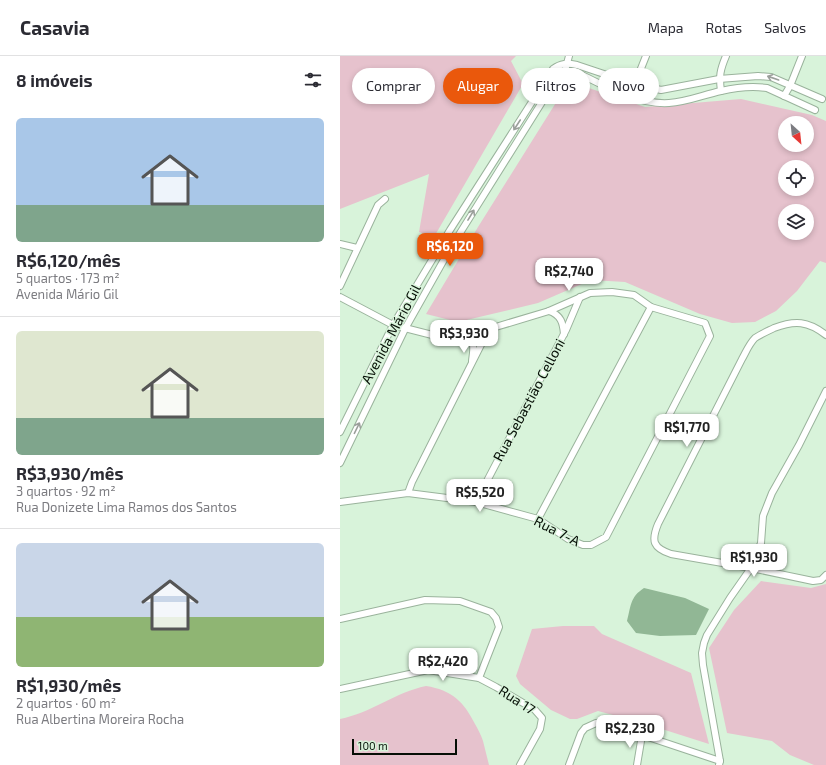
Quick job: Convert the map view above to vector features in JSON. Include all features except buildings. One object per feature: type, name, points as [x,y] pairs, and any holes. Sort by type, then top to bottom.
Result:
[{"type":"street","points":[[566,68],[569,56]]},
{"type":"street","points":[[641,68],[646,56]]},
{"type":"street","points":[[721,91],[719,79],[720,70],[726,56]]},
{"type":"street","points":[[784,96],[790,86],[802,56]]},
{"type":"street","points":[[567,63],[598,72]]},
{"type":"street","name":"Avenida Mário Gil","points":[[340,432],[393,325],[441,244],[553,69],[559,65],[567,63]]},
{"type":"street","points":[[659,90],[719,79],[771,76],[790,86],[822,99]]},
{"type":"street","points":[[659,102],[669,103],[693,99],[721,91],[759,87],[766,88],[815,110]]},
{"type":"street","name":"Avenida Mário Gil","points":[[340,463],[406,327],[450,249],[540,104]]},
{"type":"street","points":[[526,112],[532,116]]},
{"type":"street","points":[[491,166],[498,171]]},
{"type":"street","points":[[340,286],[378,205],[385,199]]},
{"type":"street","points":[[340,244],[357,248]]},
{"type":"street","points":[[441,244],[450,249]]},
{"type":"street","points":[[340,297],[393,325],[406,327],[444,338],[451,338],[489,329],[549,311],[590,293],[612,292],[634,295],[651,307],[538,519]]},
{"type":"street","name":"Rua Sebastião Celloni","points":[[476,502],[564,334],[580,297]]},
{"type":"street","name":"Rua 7-A","points":[[340,502],[408,493],[476,502],[538,519],[568,539],[583,545],[591,545],[606,537],[710,336],[705,323],[651,307]]},
{"type":"street","points":[[549,311],[562,320],[564,334]]},
{"type":"street","points":[[826,335],[810,325],[798,322],[790,323],[767,331],[752,342],[658,524],[654,541],[657,547],[671,554],[813,581],[821,580],[826,575]]},
{"type":"street","points":[[408,493],[412,482],[489,329]]},
{"type":"street","points":[[462,335],[467,335],[471,338],[474,344],[471,367]]},
{"type":"street","points":[[569,765],[581,733],[596,723],[642,735],[720,763],[702,653],[707,635],[751,568],[761,543],[762,516],[772,493],[799,445],[826,391]]},
{"type":"street","points":[[352,406],[365,412]]},
{"type":"street","points":[[340,619],[425,600],[460,601],[491,612],[496,618],[499,628],[478,678]]},
{"type":"street","name":"Rua 17","points":[[340,689],[428,670],[478,678],[535,710],[542,718],[540,729],[520,765]]},
{"type":"street","points":[[637,765],[642,735]]},
{"type":"shaded area","points":[[340,56],[516,56],[511,61],[521,80],[521,87],[513,101],[513,68],[443,68],[443,104],[511,104],[434,237],[419,232],[429,174],[340,209]]},
{"type":"shaded area","points":[[590,88],[598,91],[598,104],[636,104],[645,107],[741,99],[812,115],[826,121],[826,263],[820,261],[797,291],[776,311],[755,322],[732,323],[700,314],[625,282],[591,280],[538,303],[458,322],[426,314],[478,227],[555,104],[590,104]]},
{"type":"shaded area","points":[[761,581],[811,588],[826,584],[826,765],[814,765],[790,755],[772,741],[727,733],[709,648],[734,610]]},
{"type":"shaded area","points":[[644,588],[685,598],[709,609],[696,635],[660,636],[636,633],[627,621],[630,606],[634,598],[639,591]]},
{"type":"shaded area","points":[[563,626],[594,626],[602,634],[691,673],[709,744],[643,723],[598,711],[577,719],[570,719],[551,710],[520,684],[516,676],[532,629]]},
{"type":"shaded area","points":[[426,686],[450,694],[462,703],[471,716],[483,741],[489,765],[340,765],[340,719],[362,712],[404,693]]}]
